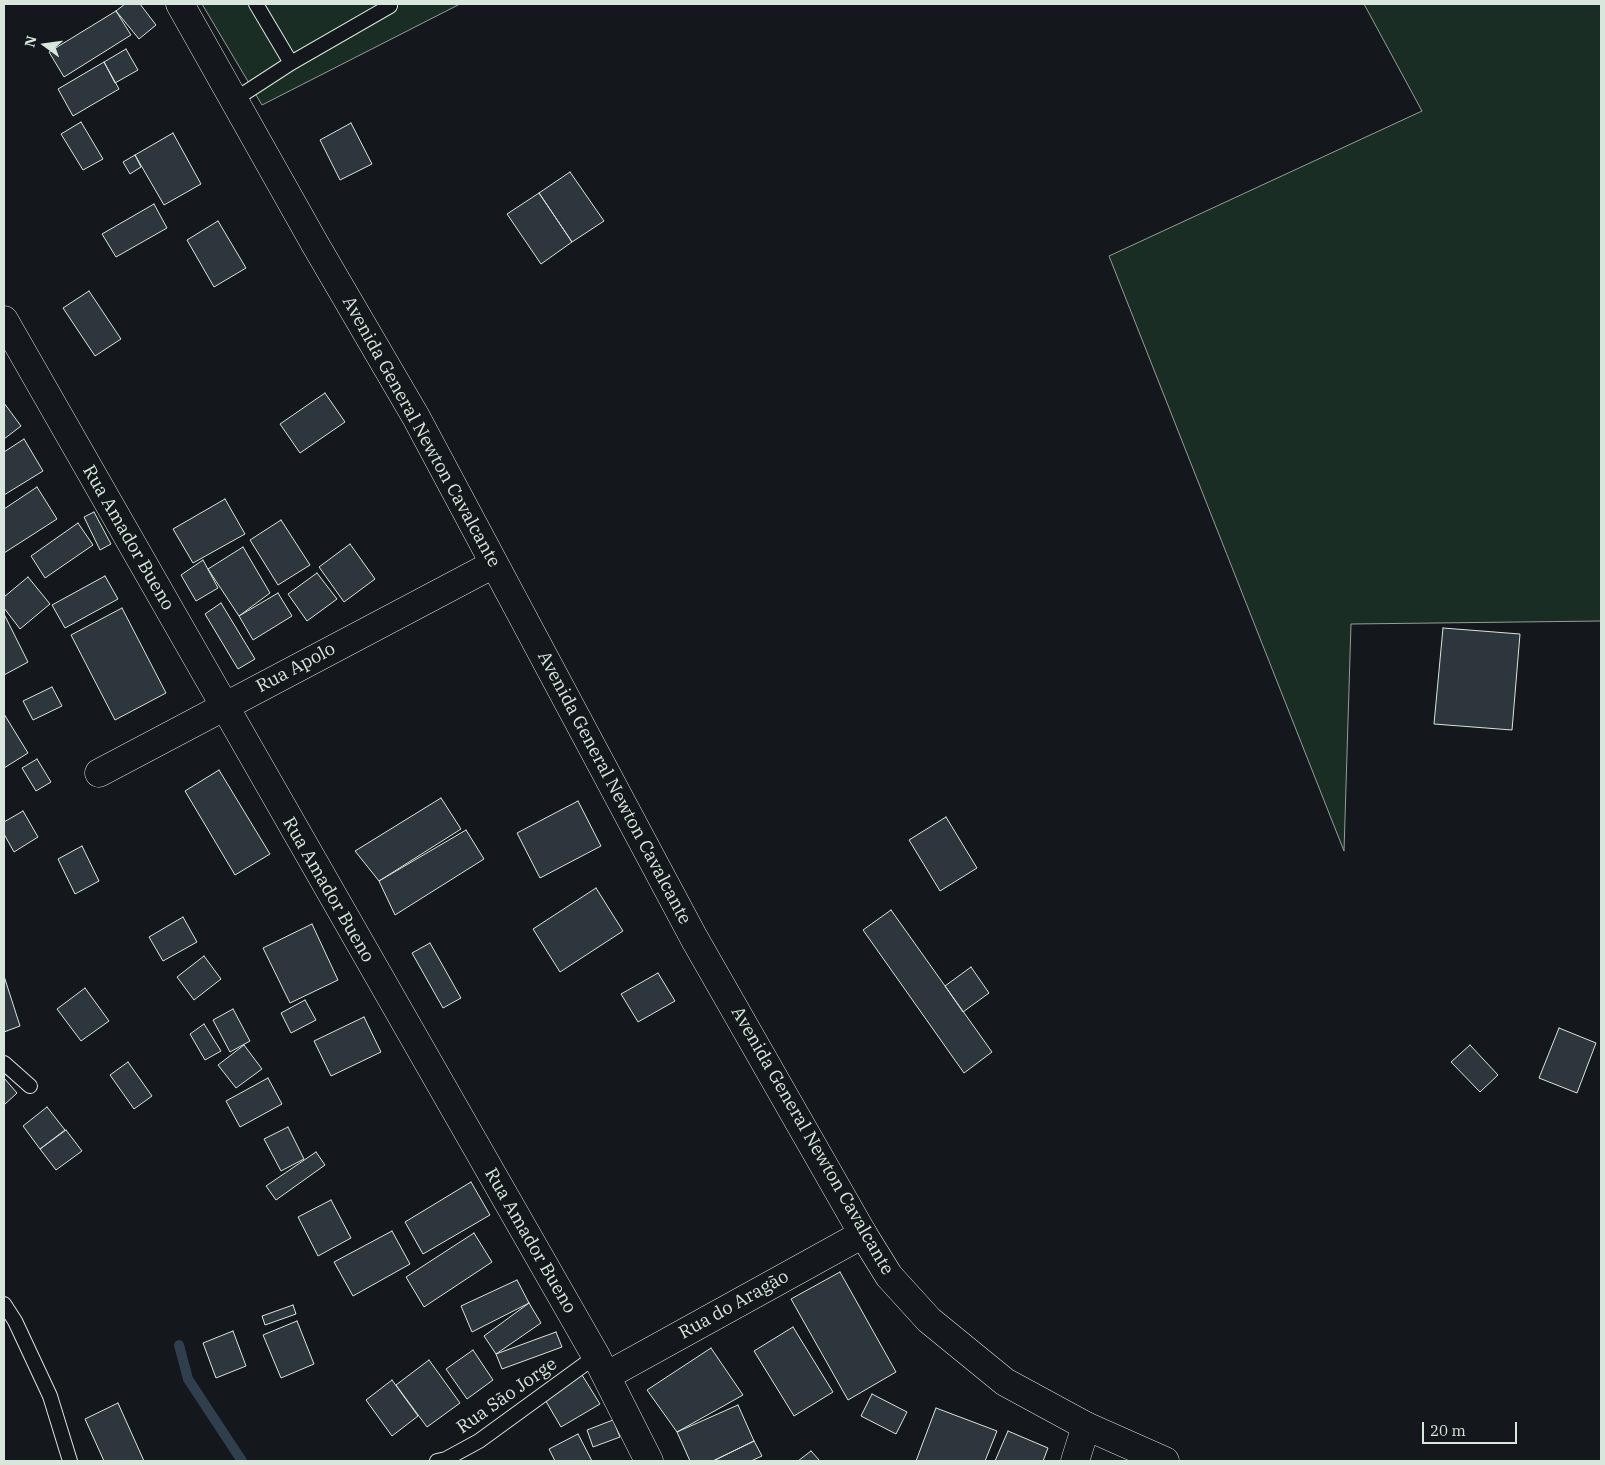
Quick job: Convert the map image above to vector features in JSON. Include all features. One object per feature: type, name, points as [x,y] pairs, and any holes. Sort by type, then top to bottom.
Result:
[{"type":"street","name":"Avenida General Newton Cavalcante","points":[[180,4],[315,244],[416,416],[694,938],[862,1234],[889,1276],[929,1320],[1005,1382],[1086,1426],[1165,1461]]},
{"type":"street","name":"Rua Amador Bueno","points":[[4,320],[601,1366],[649,1461]]},
{"type":"street","name":"Rua Apolo","points":[[99,773],[494,564]]},
{"type":"street","name":"Rua do Aragão","points":[[601,1366],[862,1234]]},
{"type":"street","points":[[1075,1461],[1086,1426]]},
{"type":"lane","points":[[256,4],[291,63]]},
{"type":"lane","points":[[234,100],[291,63],[390,6]]},
{"type":"lane","points":[[4,1064],[30,1086]]},
{"type":"lane","points":[[4,1304],[15,1322],[50,1396],[70,1461]]},
{"type":"lane","name":"Rua São Jorge","points":[[437,1461],[446,1459],[479,1441],[601,1366]]},
{"type":"green space","points":[[202,4],[460,4],[262,105]]},
{"type":"green space","points":[[1364,4],[1601,4],[1601,621],[1351,624],[1344,851],[1109,256],[1422,111]]},
{"type":"building","points":[[125,4],[140,4],[156,25],[139,39],[116,11]]},
{"type":"building","points":[[116,11],[131,35],[64,77],[49,52]]},
{"type":"building","points":[[126,49],[138,70],[115,83],[104,62]]},
{"type":"building","points":[[104,62],[119,89],[73,116],[58,89]]},
{"type":"building","points":[[81,122],[103,159],[83,170],[61,134]]},
{"type":"building","points":[[351,123],[372,164],[340,180],[320,140]]},
{"type":"building","points":[[173,133],[201,184],[164,205],[135,155]]},
{"type":"building","points":[[135,155],[141,167],[130,174],[123,162]]},
{"type":"building","points":[[570,172],[604,221],[572,242],[539,193]]},
{"type":"building","points":[[539,193],[572,242],[541,264],[507,214]]},
{"type":"building","points":[[154,204],[167,228],[116,257],[102,234]]},
{"type":"building","points":[[218,221],[246,268],[214,287],[187,240]]},
{"type":"building","points":[[89,291],[121,339],[95,356],[63,308]]},
{"type":"building","points":[[325,393],[345,422],[300,453],[280,424]]},
{"type":"building","points":[[4,403],[21,426],[4,439]]},
{"type":"building","points":[[24,439],[43,471],[4,495],[4,452]]},
{"type":"building","points":[[37,487],[57,519],[4,553],[4,509]]},
{"type":"building","points":[[225,499],[245,534],[193,563],[173,529]]},
{"type":"building","points":[[94,512],[111,544],[100,550],[84,517]]},
{"type":"building","points":[[281,520],[310,565],[278,585],[250,540]]},
{"type":"building","points":[[78,523],[93,545],[45,578],[31,556]]},
{"type":"building","points":[[350,544],[375,579],[344,602],[319,567]]},
{"type":"building","points":[[243,547],[270,593],[239,616],[208,569]]},
{"type":"building","points":[[203,560],[218,588],[196,601],[181,575]]},
{"type":"building","points":[[317,573],[337,599],[307,621],[288,594]]},
{"type":"building","points":[[105,576],[118,599],[65,628],[52,605]]},
{"type":"building","points":[[28,577],[50,604],[20,629],[4,608],[4,597]]},
{"type":"building","points":[[278,593],[292,616],[253,640],[239,616]]},
{"type":"building","points":[[221,603],[255,659],[238,669],[205,614]]},
{"type":"building","points":[[122,608],[166,693],[115,720],[71,635]]},
{"type":"building","points":[[4,614],[28,662],[4,675]]},
{"type":"building","points":[[1443,628],[1520,634],[1512,730],[1434,724]]},
{"type":"building","points":[[52,687],[62,706],[33,720],[23,701]]},
{"type":"building","points":[[4,714],[28,753],[4,768]]},
{"type":"building","points":[[37,759],[51,782],[36,791],[22,768]]},
{"type":"building","points":[[219,770],[270,854],[235,875],[185,791]]},
{"type":"building","points":[[441,798],[461,829],[379,881],[355,851]]},
{"type":"building","points":[[578,801],[601,846],[540,878],[517,833]]},
{"type":"building","points":[[23,811],[38,837],[14,852],[4,834],[4,822]]},
{"type":"building","points":[[946,817],[977,868],[940,891],[909,840]]},
{"type":"building","points":[[466,830],[484,859],[395,915],[379,881]]},
{"type":"building","points":[[82,846],[99,881],[75,894],[58,859]]},
{"type":"building","points":[[596,888],[623,931],[560,972],[533,929]]},
{"type":"building","points":[[891,910],[992,1052],[964,1073],[863,930]]},
{"type":"building","points":[[183,917],[197,942],[163,961],[149,937]]},
{"type":"building","points":[[312,924],[338,980],[290,1003],[263,948]]},
{"type":"building","points":[[430,943],[461,998],[443,1008],[412,953]]},
{"type":"building","points":[[204,956],[221,979],[194,1000],[177,977]]},
{"type":"building","points":[[971,967],[989,993],[963,1012],[945,986]]},
{"type":"building","points":[[658,973],[675,1001],[638,1022],[621,994]]},
{"type":"building","points":[[4,976],[20,1026],[4,1032]]},
{"type":"building","points":[[85,988],[109,1021],[81,1041],[57,1009]]},
{"type":"building","points":[[305,1000],[316,1020],[291,1033],[281,1013]]},
{"type":"building","points":[[233,1009],[250,1041],[230,1052],[213,1020]]},
{"type":"building","points":[[364,1017],[381,1052],[331,1076],[314,1041]]},
{"type":"building","points":[[204,1024],[221,1051],[205,1060],[190,1034]]},
{"type":"building","points":[[1559,1028],[1596,1043],[1577,1093],[1539,1078]]},
{"type":"building","points":[[244,1045],[262,1069],[236,1088],[218,1065]]},
{"type":"building","points":[[1470,1045],[1498,1075],[1480,1092],[1451,1062]]},
{"type":"building","points":[[128,1062],[152,1096],[134,1109],[110,1075]]},
{"type":"building","points":[[4,1078],[17,1093],[4,1105]]},
{"type":"building","points":[[268,1078],[282,1104],[240,1127],[226,1101]]},
{"type":"building","points":[[47,1107],[65,1130],[40,1149],[23,1126]]},
{"type":"building","points":[[288,1127],[304,1159],[281,1171],[264,1139]]},
{"type":"building","points":[[66,1130],[82,1151],[56,1170],[40,1149]]},
{"type":"building","points":[[316,1152],[325,1165],[276,1200],[266,1186]]},
{"type":"building","points":[[471,1182],[490,1215],[423,1254],[405,1222]]},
{"type":"building","points":[[331,1200],[351,1238],[318,1256],[298,1217]]},
{"type":"building","points":[[392,1231],[410,1264],[353,1296],[334,1262]]},
{"type":"building","points":[[474,1233],[492,1262],[424,1307],[406,1277]]},
{"type":"building","points":[[840,1272],[896,1372],[848,1400],[791,1299]]},
{"type":"building","points":[[517,1280],[529,1303],[472,1332],[461,1306]]},
{"type":"building","points":[[529,1303],[541,1323],[496,1354],[484,1336]]},
{"type":"building","points":[[293,1305],[296,1314],[265,1325],[262,1316]]},
{"type":"building","points":[[297,1321],[314,1364],[281,1378],[263,1335]]},
{"type":"building","points":[[793,1327],[833,1392],[794,1416],[754,1351]]},
{"type":"building","points":[[233,1331],[246,1366],[216,1378],[203,1343]]},
{"type":"building","points":[[556,1332],[562,1347],[502,1369],[496,1354]]},
{"type":"building","points":[[711,1348],[743,1395],[677,1432],[647,1390]]},
{"type":"building","points":[[473,1350],[493,1380],[467,1399],[446,1369]]},
{"type":"building","points":[[429,1360],[460,1403],[427,1427],[396,1385]]},
{"type":"building","points":[[582,1375],[600,1404],[561,1427],[544,1398]]},
{"type":"building","points":[[392,1380],[418,1416],[392,1436],[366,1400]]},
{"type":"building","points":[[872,1394],[907,1412],[896,1434],[861,1416]]},
{"type":"building","points":[[118,1403],[144,1461],[104,1461],[85,1419]]},
{"type":"building","points":[[738,1405],[754,1441],[713,1461],[690,1461],[677,1432]]},
{"type":"building","points":[[936,1408],[997,1431],[985,1461],[916,1461]]},
{"type":"building","points":[[613,1420],[620,1437],[593,1447],[587,1430]]},
{"type":"building","points":[[1008,1431],[1048,1448],[1043,1461],[995,1461]]},
{"type":"building","points":[[578,1434],[592,1461],[555,1461],[549,1449]]},
{"type":"building","points":[[754,1441],[762,1456],[751,1461],[713,1461]]},
{"type":"building","points":[[811,1451],[820,1461],[798,1461]]},
{"type":"waterway","points":[[179,1345],[188,1379],[242,1461]]}]
